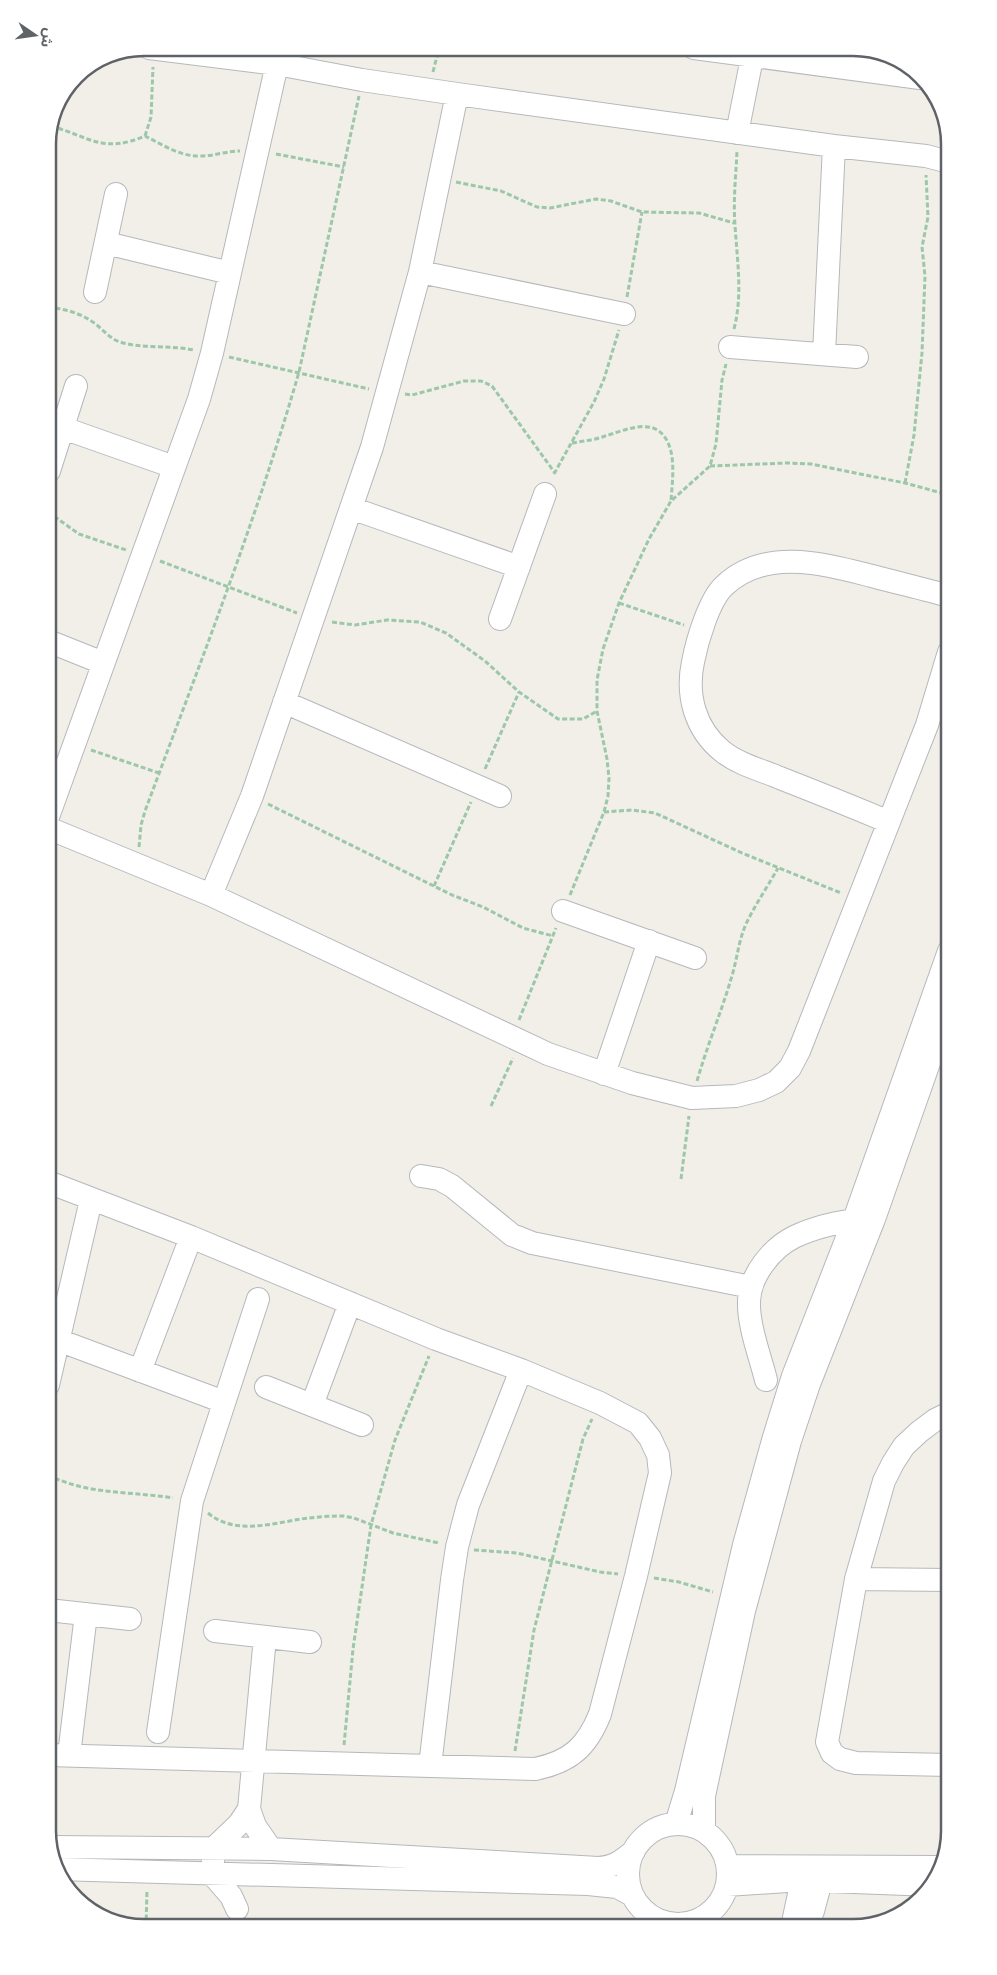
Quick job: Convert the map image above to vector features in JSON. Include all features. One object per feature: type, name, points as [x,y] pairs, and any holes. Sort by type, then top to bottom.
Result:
[{"type":"street","points":[[214,56],[277,64],[362,80],[457,94],[834,146],[926,156],[941,160]]},
{"type":"street","points":[[737,133],[752,56]]},
{"type":"street","points":[[779,56],[908,76]]},
{"type":"street","points":[[56,795],[174,467],[212,353],[277,64]]},
{"type":"street","points":[[211,895],[252,796],[312,618],[352,508],[388,393],[420,272],[457,94]]},
{"type":"street","points":[[824,354],[834,146]]},
{"type":"street","points":[[95,292],[116,194]]},
{"type":"street","points":[[106,242],[230,273]]},
{"type":"street","points":[[420,272],[624,314]]},
{"type":"street","points":[[730,347],[857,357]]},
{"type":"street","points":[[56,446],[76,386]]},
{"type":"street","points":[[62,428],[174,467]]},
{"type":"street","points":[[500,619],[546,494]]},
{"type":"street","points":[[352,508],[519,567]]},
{"type":"street","points":[[889,822],[745,764],[722,751],[705,733],[694,711],[690,686],[693,662],[701,631],[710,609],[723,587],[743,571],[768,564],[796,561],[828,565],[941,594]]},
{"type":"street","points":[[56,644],[103,663]]},
{"type":"street","points":[[56,831],[211,895],[517,1040],[604,1074],[692,1098],[736,1096],[759,1090],[776,1082],[790,1068],[799,1052],[927,726],[941,681]]},
{"type":"street","points":[[284,702],[500,796]]},
{"type":"street","points":[[563,911],[694,958]]},
{"type":"street","points":[[604,1074],[649,942]]},
{"type":"street","points":[[704,1831],[704,1796],[744,1611],[773,1499],[941,979]]},
{"type":"street","points":[[676,1824],[686,1791],[756,1497],[793,1376],[864,1220],[941,1028]]},
{"type":"street","points":[[421,1176],[439,1179],[452,1186],[512,1236],[532,1243],[751,1287]]},
{"type":"street","points":[[56,1185],[191,1236],[436,1339],[521,1370],[600,1403],[638,1424],[650,1438],[658,1455],[660,1473],[636,1576],[594,1731],[583,1746],[569,1757],[553,1765],[535,1769],[58,1755],[86,1614]]},
{"type":"street","points":[[56,1349],[91,1200]]},
{"type":"street","points":[[766,1380],[750,1314],[749,1299],[751,1287],[759,1270],[774,1251],[794,1237],[864,1220]]},
{"type":"street","points":[[140,1371],[191,1236]]},
{"type":"street","points":[[158,1732],[192,1501],[258,1299]]},
{"type":"street","points":[[312,1405],[350,1303]]},
{"type":"street","points":[[58,1340],[224,1402]]},
{"type":"street","points":[[430,1766],[457,1547],[468,1505],[521,1370]]},
{"type":"street","points":[[266,1387],[362,1425]]},
{"type":"street","points":[[941,1417],[919,1432],[904,1446],[884,1482],[856,1579],[827,1742],[832,1753],[840,1759],[856,1762],[941,1765]]},
{"type":"street","points":[[856,1579],[941,1580]]},
{"type":"street","points":[[56,1611],[130,1619]]},
{"type":"street","points":[[215,1631],[310,1642]]},
{"type":"street","points":[[265,1637],[252,1760],[249,1809],[255,1826],[271,1849]]},
{"type":"street","points":[[237,1918],[231,1896],[212,1874],[214,1848],[233,1830],[249,1809]]},
{"type":"street","points":[[58,1847],[271,1849],[598,1868],[618,1864],[634,1851],[647,1835],[661,1828],[676,1824],[686,1825],[704,1831],[720,1846],[727,1876],[721,1899],[712,1911],[699,1919]]},
{"type":"street","points":[[634,1851],[628,1873],[632,1895],[638,1904],[656,1919]]},
{"type":"street","points":[[727,1876],[933,1867]]},
{"type":"street","points":[[65,1869],[588,1884],[617,1887],[632,1895]]},
{"type":"street","points":[[237,1918],[249,1885],[258,1874]]},
{"type":"street","points":[[727,1876],[922,1885]]},
{"type":"street","points":[[796,1919],[812,1881]]},
{"type":"street","points":[[810,1919],[813,1911],[812,1881]]},
{"type":"path","points":[[146,136],[151,117],[152,56]]},
{"type":"path","points":[[429,90],[437,56]]},
{"type":"path","points":[[139,865],[141,825],[228,587],[277,446],[298,372],[362,80]]},
{"type":"path","points":[[58,128],[94,142],[112,145],[130,142],[146,136],[172,150],[189,156],[258,150],[344,167]]},
{"type":"path","points":[[491,1106],[517,1040],[553,936],[604,812],[608,796],[607,759],[597,711],[597,680],[603,650],[619,603],[649,539],[672,502],[710,466],[716,444],[722,380],[737,316],[739,291],[734,223],[737,133]]},
{"type":"path","points":[[904,483],[914,435],[922,352],[925,276],[922,247],[928,217],[926,156]]},
{"type":"path","points":[[439,180],[494,189],[537,207],[550,208],[596,199],[611,201],[642,212],[699,213],[734,223]]},
{"type":"path","points":[[546,494],[555,473],[583,424],[604,379],[624,314],[642,212]]},
{"type":"path","points":[[56,309],[85,317],[108,336],[119,342],[135,345],[179,346],[388,393],[412,395],[464,381],[481,381],[492,386],[555,473]]},
{"type":"path","points":[[571,443],[604,437],[641,425],[656,428],[664,435],[670,448],[672,502]]},
{"type":"path","points":[[710,466],[811,464],[941,493]]},
{"type":"path","points":[[619,603],[701,631]]},
{"type":"path","points":[[56,737],[159,773]]},
{"type":"path","points":[[252,796],[452,896],[483,907],[523,928],[553,936]]},
{"type":"path","points":[[604,812],[632,810],[655,813],[778,868],[858,900]]},
{"type":"path","points":[[680,1179],[692,1098],[708,1043],[734,970],[738,944],[746,924],[778,868]]},
{"type":"path","points":[[342,1763],[353,1649],[371,1525],[395,1440],[436,1339]]},
{"type":"path","points":[[512,1768],[529,1650],[583,1439],[600,1403]]},
{"type":"path","points":[[56,1479],[95,1491],[150,1494],[192,1501],[214,1518],[227,1523],[246,1526],[343,1516],[354,1518],[403,1536],[457,1547],[517,1554],[552,1562],[636,1576],[660,1578],[731,1598]]},
{"type":"path","points":[[146,1919],[148,1871]]}]
